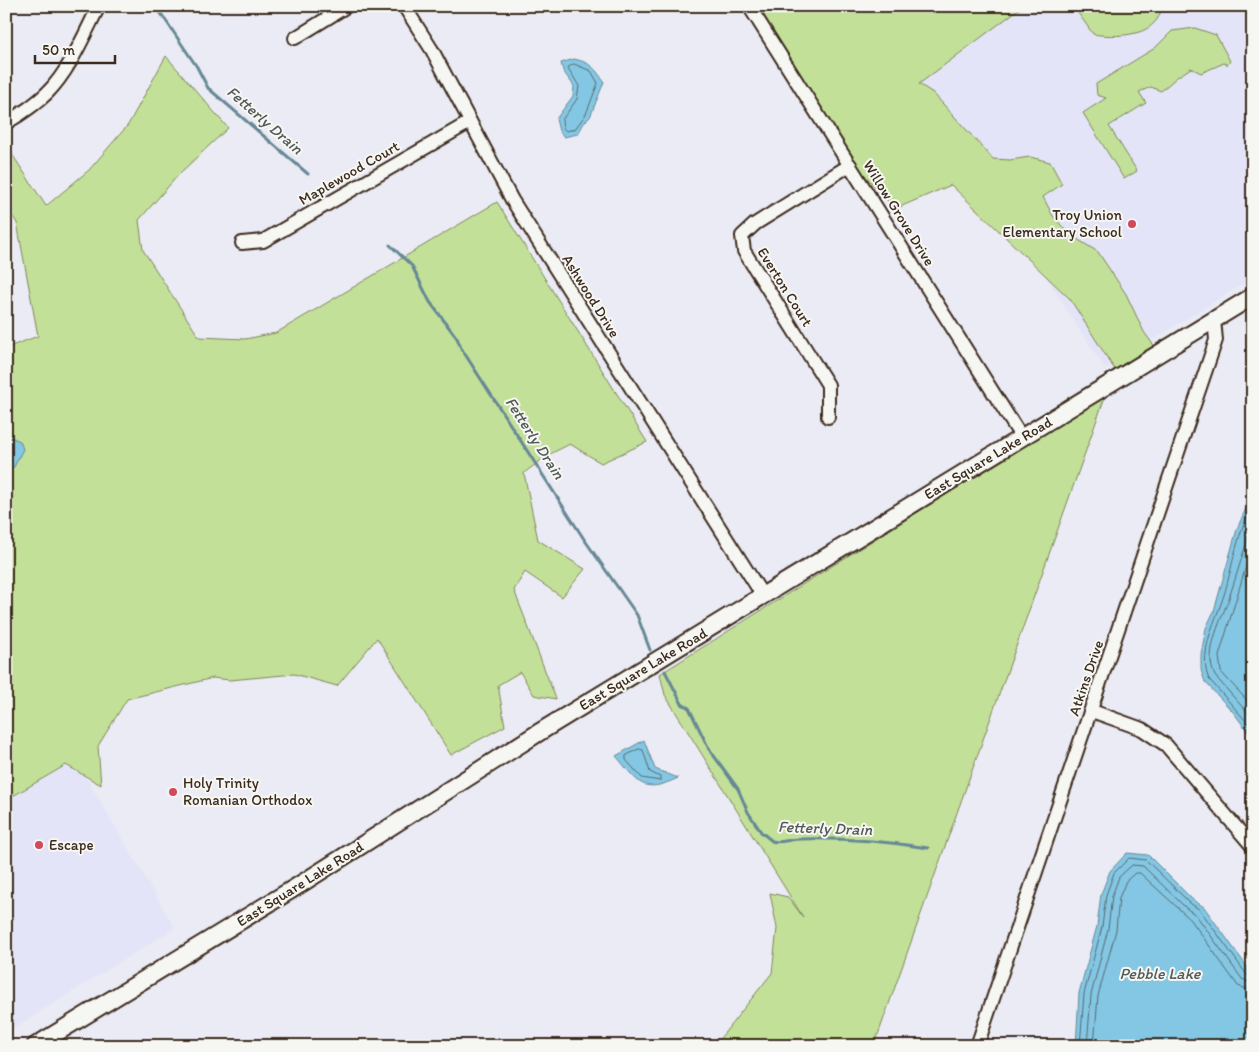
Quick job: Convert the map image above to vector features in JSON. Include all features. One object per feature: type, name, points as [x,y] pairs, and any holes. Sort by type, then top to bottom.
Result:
[{"type":"main road","name":"East Square Lake Road","points":[[35,1046],[123,994],[538,733],[1253,296]]},
{"type":"street","points":[[6,123],[24,112],[48,92],[63,72],[99,6]]},
{"type":"street","points":[[295,38],[347,6]]},
{"type":"street","name":"Ashwood Drive","points":[[404,6],[432,50],[523,216],[762,596]]},
{"type":"street","name":"Willow Grove Drive","points":[[749,6],[1022,438]]},
{"type":"street","name":"Maplewood Court","points":[[242,243],[263,241],[470,122]]},
{"type":"street","name":"Everton Court","points":[[828,417],[828,385],[744,251],[742,236],[755,224],[850,165]]},
{"type":"street","name":"Atkins Drive","points":[[977,1046],[1092,711],[1216,340],[1214,320]]},
{"type":"street","points":[[1092,711],[1142,729],[1166,745],[1253,847]]},
{"type":"shaded area","name":"Troy Union Elementary School","points":[[757,6],[1253,6],[1253,278],[1105,369],[943,117],[860,170]]},
{"type":"shaded area","points":[[75,759],[175,928],[6,1033],[6,800]]},
{"type":"green space","points":[[758,6],[1023,6],[919,84],[933,93],[993,159],[1010,160],[1030,157],[1050,162],[1062,184],[1043,197],[1053,216],[1069,234],[1098,252],[1126,294],[1144,332],[1155,347],[1115,370],[1070,299],[951,185],[895,209],[860,170]]},
{"type":"green space","points":[[1073,6],[1161,6],[1162,9],[1158,18],[1149,28],[1125,35],[1108,36],[1093,34]]},
{"type":"green space","points":[[1195,28],[1216,35],[1230,61],[1227,65],[1224,63],[1201,73],[1191,68],[1161,91],[1151,87],[1139,92],[1146,103],[1109,126],[1137,171],[1124,179],[1083,113],[1106,98],[1097,95],[1096,84],[1155,48],[1172,31]]},
{"type":"green space","points":[[166,56],[228,128],[180,173],[139,220],[143,250],[199,337],[245,339],[276,333],[497,202],[647,442],[601,463],[570,444],[548,455],[524,473],[538,540],[585,569],[562,597],[525,572],[514,590],[556,699],[534,695],[520,672],[498,685],[505,726],[451,755],[377,638],[337,686],[294,674],[230,680],[213,678],[127,699],[98,746],[101,785],[66,765],[6,800],[6,348],[38,336],[17,223],[6,206],[6,145],[46,206],[89,170],[128,125]]},
{"type":"green space","points":[[1106,394],[874,1046],[714,1046],[772,973],[777,928],[770,893],[788,897],[803,917],[665,695],[660,674]]},
{"type":"water","points":[[574,59],[592,67],[604,82],[590,117],[578,134],[564,137],[559,131],[556,119],[573,96],[574,86],[563,71],[561,63]]},
{"type":"water","points":[[6,435],[20,441],[23,449],[14,467],[6,470]]},
{"type":"water","points":[[1253,492],[1253,739],[1234,713],[1205,682],[1201,670],[1201,654],[1206,628],[1214,611],[1237,529]]},
{"type":"water","points":[[644,740],[655,769],[678,778],[656,786],[649,786],[642,784],[630,773],[616,756]]},
{"type":"water","name":"Pebble Lake","points":[[1127,853],[1148,855],[1193,900],[1204,907],[1253,975],[1253,1036],[1248,1046],[1076,1046],[1079,993],[1097,926],[1101,894],[1110,871]]},
{"type":"waterway","name":"Fetterly Drain","points":[[156,6],[197,67],[208,88],[308,174]]},
{"type":"waterway","name":"Fetterly Drain","points":[[390,245],[412,266],[430,302],[457,338],[461,348],[584,539],[637,615],[650,650]]},
{"type":"waterway","name":"Fetterly Drain","points":[[665,671],[682,704],[689,708],[709,749],[738,789],[748,812],[761,832],[772,841],[798,839],[847,840],[928,848]]},
{"type":"place","name":"Troy Union Elementary School","points":[[1132,224]]},
{"type":"place","name":"Holy Trinity Romanian Orthodox","points":[[173,792]]},
{"type":"place","name":"Escape","points":[[39,845]]}]
